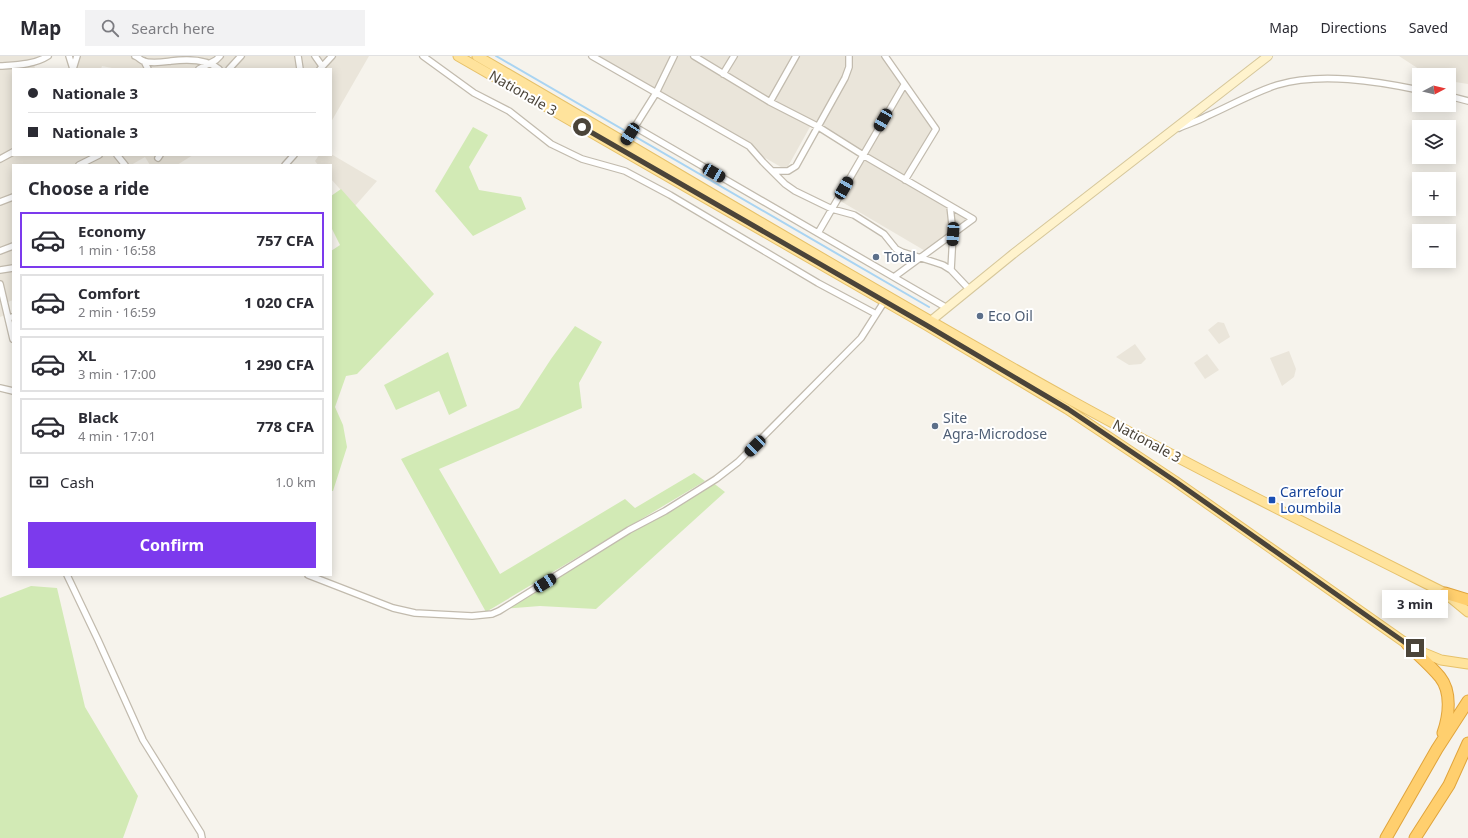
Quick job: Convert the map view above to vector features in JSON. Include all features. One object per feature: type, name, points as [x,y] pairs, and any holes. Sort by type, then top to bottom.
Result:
[{"type":"highway","points":[[1446,593],[1468,600]]},
{"type":"highway","points":[[1407,644],[1440,677],[1446,690],[1448,706],[1447,722],[1437,749]]},
{"type":"highway","points":[[1386,838],[1437,749],[1468,700]]},
{"type":"highway","points":[[1449,785],[1468,743]]},
{"type":"highway","points":[[1415,838],[1449,785],[1468,759]]},
{"type":"main road","name":"Nationale 3","points":[[476,56],[884,302],[929,323],[1218,479],[1446,593],[1468,612]]},
{"type":"main road","points":[[929,323],[969,289],[1268,56]]},
{"type":"main road","name":"Nationale 3","points":[[463,57],[623,146],[929,323],[1068,409],[1175,481],[1407,644],[1441,660],[1468,664]]},
{"type":"street","points":[[0,66],[29,64],[40,61],[48,56]]},
{"type":"street","points":[[68,56],[73,68]]},
{"type":"street","points":[[73,68],[77,56]]},
{"type":"street","points":[[135,56],[144,61],[151,62],[174,58],[210,62],[218,68]]},
{"type":"street","points":[[201,68],[216,60],[220,56]]},
{"type":"street","points":[[230,68],[241,56]]},
{"type":"street","points":[[298,56],[300,68]]},
{"type":"street","points":[[315,56],[321,67],[332,56]]},
{"type":"street","points":[[422,56],[474,93],[508,111],[551,144],[582,159],[625,171],[670,195],[818,282],[876,314]]},
{"type":"street","points":[[592,56],[749,146],[763,162],[795,191],[832,208],[854,215],[884,234],[896,249],[943,265],[951,270],[969,289]]},
{"type":"street","points":[[623,146],[656,93],[674,56]]},
{"type":"street","points":[[694,56],[770,102],[817,126],[863,155],[973,219],[894,277]]},
{"type":"street","points":[[723,74],[734,56]]},
{"type":"street","points":[[770,102],[796,56]]},
{"type":"street","points":[[773,171],[788,171],[796,166],[845,78],[849,66],[849,56]]},
{"type":"street","points":[[885,56],[936,129],[905,180]]},
{"type":"street","points":[[144,61],[148,68]]},
{"type":"street","points":[[1171,131],[1207,117],[1263,90],[1289,82],[1327,78],[1356,80],[1412,89]]},
{"type":"street","points":[[818,233],[904,85]]},
{"type":"street","points":[[1456,97],[1468,100]]},
{"type":"street","points":[[635,127],[947,308]]},
{"type":"street","points":[[0,159],[12,153]]},
{"type":"street","points":[[81,164],[97,156]]},
{"type":"street","points":[[118,156],[124,164]]},
{"type":"street","points":[[286,164],[293,156]]},
{"type":"street","points":[[0,202],[12,197]]},
{"type":"street","points":[[950,206],[953,234],[951,270]]},
{"type":"street","points":[[0,251],[12,246]]},
{"type":"street","points":[[0,270],[12,268]]},
{"type":"street","points":[[0,284],[2,302],[12,317]]},
{"type":"street","points":[[311,576],[393,608],[415,613],[472,616],[492,614],[499,611],[629,530],[665,511],[716,479],[738,462],[861,338],[884,302]]},
{"type":"street","points":[[0,388],[12,391]]},
{"type":"street","points":[[67,576],[143,740],[202,838]]},
{"type":"shaded area","points":[[0,56],[48,56],[34,62],[35,68],[12,68],[12,156],[191,156],[179,164],[149,164],[145,157],[133,164],[12,164],[12,300],[3,304],[5,315],[0,317]]},
{"type":"shaded area","points":[[75,56],[369,56],[332,120],[332,68],[112,68],[102,66],[101,68],[73,68]]},
{"type":"shaded area","points":[[591,56],[883,56],[936,129],[905,180],[973,219],[927,252],[837,199],[863,156],[811,125],[786,170]]},
{"type":"shaded area","points":[[1399,56],[1468,56],[1468,84],[1456,82],[1456,68],[1417,68]]},
{"type":"shaded area","points":[[332,155],[377,181],[355,206],[332,180],[332,164],[317,164],[315,161],[318,156],[332,156]]},
{"type":"shaded area","points":[[1218,322],[1224,323],[1230,337],[1219,344],[1208,330]]},
{"type":"shaded area","points":[[1135,344],[1146,359],[1141,364],[1129,365],[1116,357]]},
{"type":"shaded area","points":[[1289,351],[1296,369],[1294,377],[1282,386],[1270,358]]},
{"type":"shaded area","points":[[1207,354],[1219,370],[1205,379],[1194,363]]},
{"type":"green space","points":[[473,127],[488,135],[469,167],[479,190],[521,197],[526,209],[473,236],[435,191]]},
{"type":"green space","points":[[341,189],[434,294],[357,374],[346,376],[335,407],[343,425],[347,447],[333,491],[332,250],[340,245],[332,229],[332,195]]},
{"type":"green space","points":[[575,326],[602,342],[579,383],[582,408],[439,469],[500,574],[625,499],[635,508],[694,473],[705,481],[486,612],[401,459],[519,408],[551,359]]},
{"type":"green space","points":[[448,352],[467,406],[449,415],[439,391],[396,410],[384,385]]},
{"type":"green space","points":[[712,482],[725,492],[596,609],[540,606],[503,609]]},
{"type":"green space","points":[[31,586],[57,588],[85,707],[138,796],[123,838],[0,838],[0,598]]},
{"type":"waterway","points":[[496,56],[929,307]]},
{"type":"place","name":"Total","points":[[876,257]]},
{"type":"place","name":"Eco Oil","points":[[980,316]]},
{"type":"place","name":"Site Agra-Microdose","points":[[935,426]]},
{"type":"place","name":"Carrefour Loumbila","points":[[1272,500]]},
{"type":"route","points":[[582,127],[926,325],[1068,409],[1175,481],[1407,644],[1415,648]]}]
